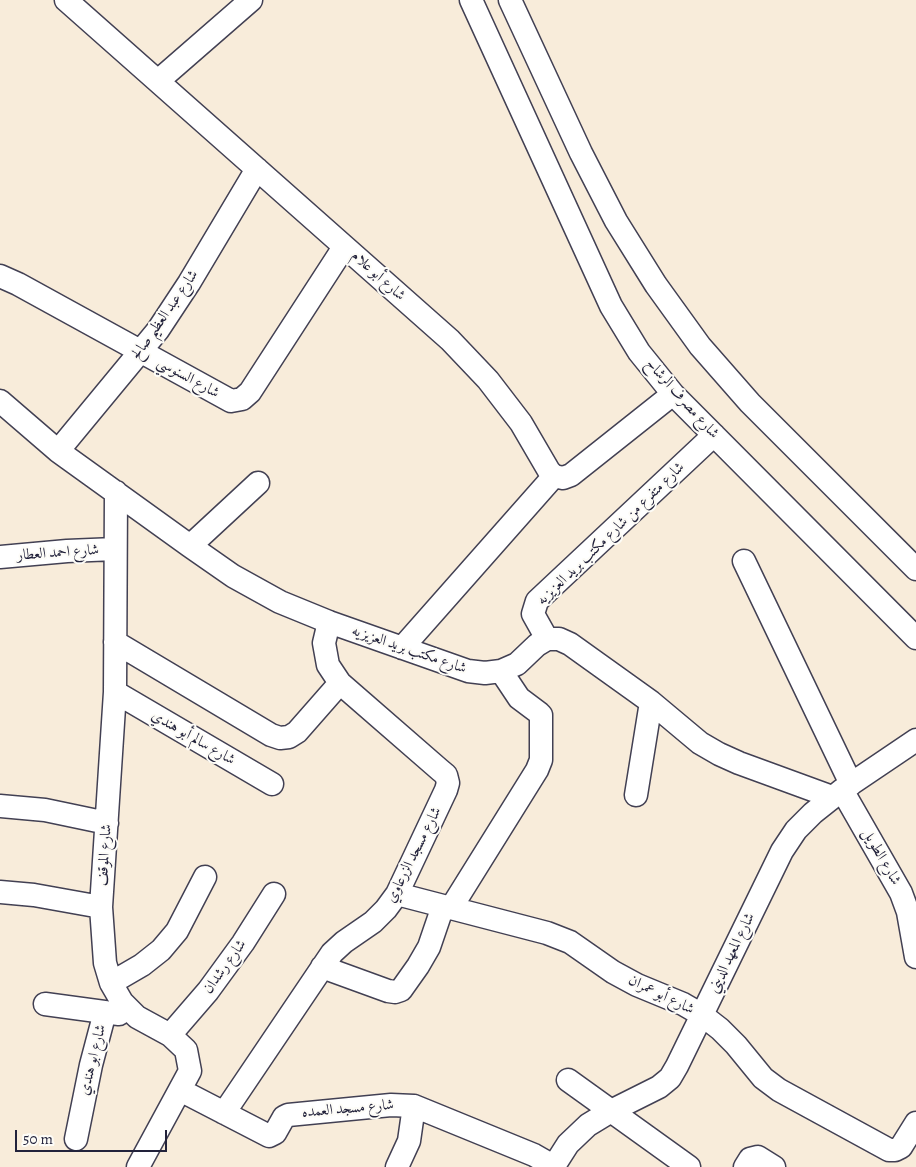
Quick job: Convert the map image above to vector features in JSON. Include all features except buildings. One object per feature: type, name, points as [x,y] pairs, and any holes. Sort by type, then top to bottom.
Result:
[{"type":"street","name":"شارع أبو علام","points":[[66,0],[450,340],[488,380],[521,423],[554,476]]},
{"type":"street","points":[[158,81],[251,0]]},
{"type":"street","name":"شارع مصرف الرشاح","points":[[471,0],[611,306],[640,352],[674,394],[916,638]]},
{"type":"street","points":[[510,0],[569,126],[616,220],[656,285],[700,346],[750,403],[916,569]]},
{"type":"street","points":[[534,138],[569,126]]},
{"type":"street","name":"شارع عبد العظيم صالح","points":[[58,451],[141,352],[174,306],[257,169]]},
{"type":"street","name":"شارع السنوسي","points":[[0,276],[18,284],[231,401],[242,399],[250,392],[344,247]]},
{"type":"street","points":[[402,648],[554,476],[563,478],[571,475],[674,394]]},
{"type":"street","name":"شارع مكتب بريد العزيزيه","points":[[0,401],[58,451],[190,546],[233,576],[280,602],[329,622],[468,671],[485,673],[502,671],[517,664],[537,645],[547,639]]},
{"type":"street","name":"شارع متفرع من شارع مكتب بريد العزيزيه","points":[[547,639],[533,614],[536,601],[714,435]]},
{"type":"street","points":[[190,546],[258,483]]},
{"type":"street","name":"شارع الموقف","points":[[116,492],[114,692],[101,907],[104,963],[111,983],[122,1002],[137,1017],[170,1035],[186,1050],[190,1071],[138,1167]]},
{"type":"street","name":"شارع احمد العطار","points":[[0,557],[115,549]]},
{"type":"street","name":"شارع الطويل","points":[[744,561],[842,790],[901,893],[914,932],[916,957]]},
{"type":"street","name":"شارع مسجد الزرعاوي","points":[[224,1113],[322,967],[344,942],[373,922],[397,894],[448,783],[446,776],[440,770],[340,683],[328,665],[324,643],[329,622]]},
{"type":"street","points":[[547,639],[559,639],[570,644],[650,702],[700,743],[719,754],[739,763],[842,790]]},
{"type":"street","points":[[115,642],[271,735],[280,738],[289,737],[297,732],[340,683]]},
{"type":"street","points":[[322,967],[395,992],[401,990],[418,966],[447,907],[537,770],[541,760],[541,715],[520,698],[502,671]]},
{"type":"street","name":"شارع سالم أبو هندي","points":[[114,692],[272,784]]},
{"type":"street","points":[[636,795],[650,702]]},
{"type":"street","name":"شارع المعهد الديني","points":[[554,1166],[568,1144],[588,1125],[659,1087],[670,1078],[782,851],[796,830],[813,813],[842,790],[916,740]]},
{"type":"street","points":[[0,806],[45,810],[107,823]]},
{"type":"street","points":[[111,983],[142,965],[161,950],[177,931],[206,877]]},
{"type":"street","points":[[0,892],[34,895],[101,907]]},
{"type":"street","name":"شارع رشدان","points":[[170,1035],[208,990],[274,894]]},
{"type":"street","name":"شارع أبو عمران","points":[[397,894],[547,933],[570,942],[613,972],[637,985],[683,1004],[702,1015],[736,1045],[763,1078],[779,1090],[882,1147],[895,1150],[901,1147],[906,1142],[916,1123]]},
{"type":"street","points":[[45,1004],[137,1017]]},
{"type":"street","name":"شارع ابو هندي","points":[[76,1138],[105,1012]]},
{"type":"street","points":[[568,1080],[689,1167]]},
{"type":"street","name":"شارع مسجد العمده","points":[[180,1090],[269,1136],[275,1133],[284,1117],[288,1115],[391,1105],[414,1106],[534,1155],[554,1166]]},
{"type":"street","points":[[397,1167],[409,1141],[414,1106]]},
{"type":"street","points":[[745,1167],[750,1159],[758,1157],[774,1167]]}]
